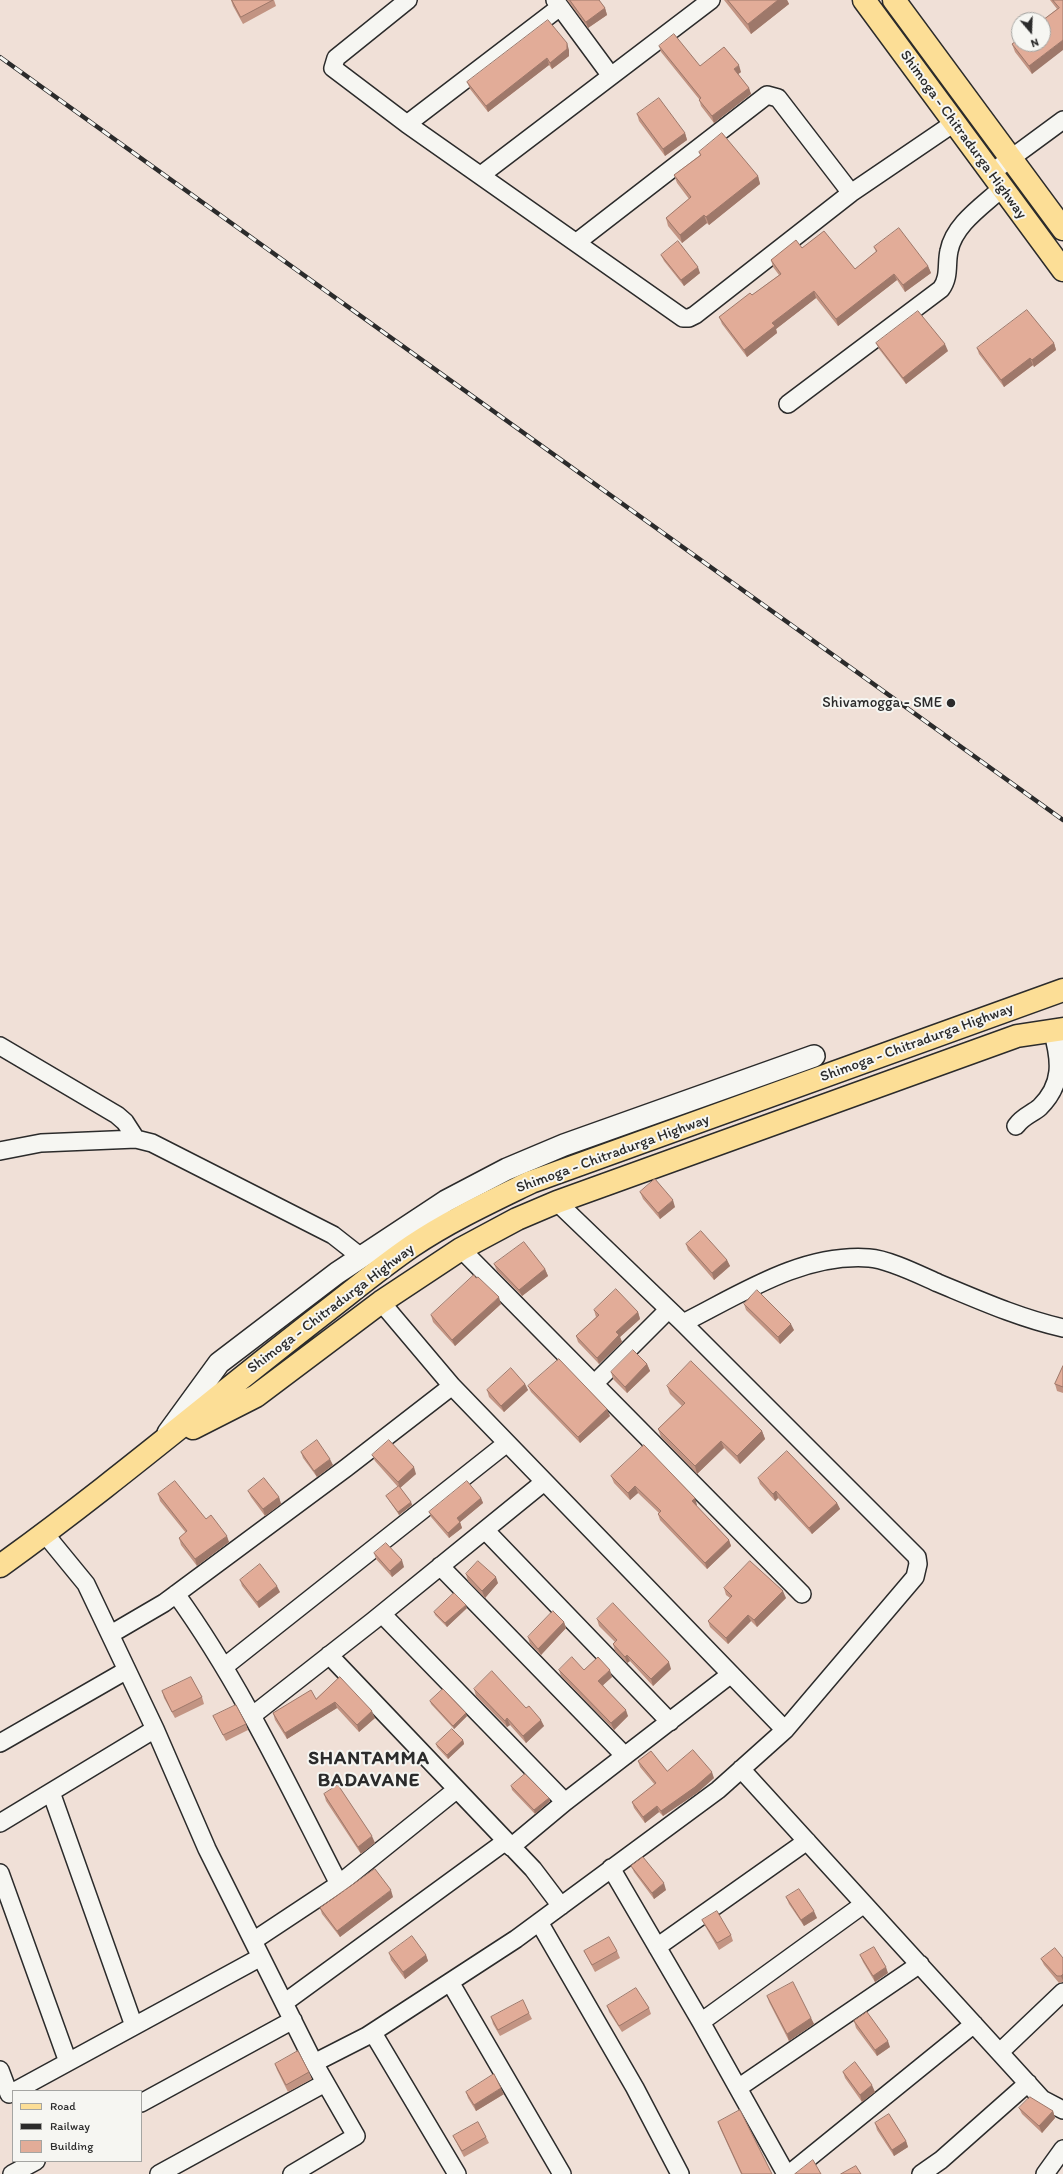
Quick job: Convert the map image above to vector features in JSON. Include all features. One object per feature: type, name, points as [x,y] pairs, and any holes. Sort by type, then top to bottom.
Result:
[{"type":"main road","name":"Shimoga - Chitradurga Highway","points":[[864,0],[1063,270]]},
{"type":"main road","name":"Shimoga - Chitradurga Highway","points":[[894,0],[1063,229]]},
{"type":"main road","name":"Shimoga - Chitradurga Highway","points":[[0,1566],[45,1534],[159,1444],[230,1385],[411,1247],[452,1222],[531,1182],[1063,990]]},
{"type":"main road","points":[[159,1444],[256,1396],[381,1302],[461,1249],[517,1219],[557,1202],[1017,1036],[1058,1030]]},
{"type":"street","points":[[408,0],[336,58],[333,68],[408,124],[683,318],[689,318],[851,193],[954,123]]},
{"type":"street","points":[[481,175],[711,0]]},
{"type":"street","points":[[408,124],[557,3],[610,76]]},
{"type":"street","points":[[577,242],[767,95],[778,98],[851,193]]},
{"type":"street","points":[[788,404],[941,289],[947,282],[949,251],[953,238],[997,181],[1011,158],[1063,120]]},
{"type":"street","points":[[1016,1126],[1022,1118],[1050,1100],[1059,1086],[1062,1065],[1058,1030]]},
{"type":"street","points":[[0,1046],[117,1115],[125,1122],[136,1139]]},
{"type":"street","points":[[159,1444],[219,1364],[361,1257],[446,1201],[506,1169],[564,1145],[814,1056]]},
{"type":"street","points":[[0,1151],[41,1143],[136,1139],[152,1143],[333,1235],[361,1257]]},
{"type":"street","points":[[314,2063],[373,2032],[539,1922],[718,1790],[785,1730],[915,1577],[918,1564],[917,1557],[683,1323],[557,1202]]},
{"type":"street","points":[[461,1249],[802,1594]]},
{"type":"street","points":[[683,1323],[788,1271],[825,1260],[870,1258],[904,1268],[1030,1321],[1063,1328]]},
{"type":"street","points":[[381,1302],[452,1386],[785,1730]]},
{"type":"street","points":[[594,1384],[668,1310]]},
{"type":"street","points":[[111,1634],[176,1594],[340,1472],[452,1386]]},
{"type":"street","points":[[224,1667],[507,1443]]},
{"type":"street","points":[[253,1715],[382,1614],[544,1482]]},
{"type":"street","points":[[485,1530],[670,1722]]},
{"type":"street","points":[[45,1534],[86,1584],[155,1729],[207,1849],[314,2063],[356,2136],[292,2174]]},
{"type":"street","points":[[440,1566],[625,1756]]},
{"type":"street","points":[[176,1594],[196,1620],[253,1715],[339,1884]]},
{"type":"street","points":[[382,1614],[565,1802]]},
{"type":"street","points":[[329,1655],[456,1790],[533,1869],[561,1906]]},
{"type":"street","points":[[0,1743],[127,1670]]},
{"type":"street","points":[[284,2003],[509,1844],[670,1722],[730,1674]]},
{"type":"street","points":[[0,1823],[155,1729]]},
{"type":"street","points":[[741,1769],[1042,2099],[1063,2110]]},
{"type":"street","points":[[253,1941],[339,1884],[456,1790]]},
{"type":"street","points":[[51,1792],[134,2026]]},
{"type":"street","points":[[657,1946],[807,1841]]},
{"type":"street","points":[[612,1868],[701,2022],[786,2174]]},
{"type":"street","points":[[0,1873],[68,2062]]},
{"type":"street","points":[[701,2022],[864,1904]]},
{"type":"street","points":[[539,1922],[635,2088],[680,2174]]},
{"type":"street","points":[[16,2090],[261,1957]]},
{"type":"street","points":[[738,2088],[920,1964]]},
{"type":"street","points":[[450,1982],[562,2174]]},
{"type":"street","points":[[1000,2052],[1063,1992]]},
{"type":"street","points":[[142,2102],[293,2020]]},
{"type":"street","points":[[789,2174],[974,2024]]},
{"type":"street","points":[[373,2032],[457,2174]]},
{"type":"street","points":[[0,2070],[9,2094]]},
{"type":"street","points":[[159,2174],[325,2083]]},
{"type":"street","points":[[921,2174],[941,2160],[1028,2083]]},
{"type":"street","points":[[1045,2174],[1063,2149]]},
{"type":"street","points":[[12,2174],[34,2162]]},
{"type":"building","points":[[232,0],[273,0],[241,17]]},
{"type":"building","points":[[570,0],[599,0],[605,8],[586,22]]},
{"type":"building","points":[[728,0],[778,0],[748,24]]},
{"type":"building","points":[[1053,0],[1063,0],[1063,40],[1051,49],[1051,14],[1059,8]]},
{"type":"building","points":[[548,20],[567,43],[567,49],[550,63],[547,58],[486,106],[467,82]]},
{"type":"building","points":[[674,34],[700,66],[724,47],[739,65],[734,69],[749,88],[712,116],[699,100],[701,98],[659,46]]},
{"type":"building","points":[[1018,52],[1047,52],[1029,66]]},
{"type":"building","points":[[659,98],[685,133],[663,149],[637,114]]},
{"type":"building","points":[[722,133],[758,176],[706,217],[704,215],[680,235],[666,218],[691,197],[674,175],[701,155],[699,152]]},
{"type":"building","points":[[899,228],[928,266],[903,285],[894,274],[836,319],[814,291],[772,323],[775,326],[744,350],[719,317],[750,293],[752,295],[781,274],[771,260],[796,240],[802,248],[824,231],[855,269],[877,251],[874,247]]},
{"type":"building","points":[[678,241],[698,267],[681,280],[661,255]]},
{"type":"building","points":[[1027,310],[1054,343],[1032,360],[1030,358],[1001,380],[977,348]]},
{"type":"building","points":[[918,311],[945,344],[903,378],[876,343]]},
{"type":"building","points":[[655,1179],[673,1200],[658,1213],[640,1192]]},
{"type":"building","points":[[701,1231],[727,1260],[712,1273],[686,1244]]},
{"type":"building","points":[[524,1242],[545,1269],[519,1290],[494,1264]]},
{"type":"building","points":[[474,1275],[499,1297],[452,1340],[431,1315]]},
{"type":"building","points":[[616,1289],[638,1312],[616,1332],[619,1335],[597,1358],[576,1336],[599,1315],[594,1310]]},
{"type":"building","points":[[757,1290],[791,1324],[778,1337],[744,1304]]},
{"type":"building","points":[[633,1350],[647,1364],[625,1387],[611,1372]]},
{"type":"building","points":[[559,1359],[607,1409],[578,1437],[528,1386]]},
{"type":"building","points":[[691,1361],[762,1431],[737,1456],[721,1441],[695,1466],[658,1429],[685,1403],[667,1386]]},
{"type":"building","points":[[1063,1366],[1063,1387],[1055,1384]]},
{"type":"building","points":[[511,1368],[525,1384],[501,1406],[487,1390]]},
{"type":"building","points":[[317,1440],[330,1459],[314,1471],[301,1452]]},
{"type":"building","points":[[389,1440],[414,1467],[398,1482],[372,1455]]},
{"type":"building","points":[[644,1445],[695,1498],[692,1501],[729,1540],[705,1563],[658,1514],[661,1511],[635,1486],[628,1493],[611,1476]]},
{"type":"building","points":[[787,1451],[837,1503],[809,1528],[776,1491],[773,1494],[758,1478]]},
{"type":"building","points":[[264,1478],[279,1497],[263,1509],[248,1491]]},
{"type":"building","points":[[175,1481],[206,1519],[211,1515],[227,1536],[195,1559],[179,1538],[187,1531],[158,1494]]},
{"type":"building","points":[[467,1481],[481,1498],[457,1518],[460,1522],[448,1533],[429,1512]]},
{"type":"building","points":[[399,1486],[411,1502],[398,1512],[386,1496]]},
{"type":"building","points":[[386,1543],[402,1560],[390,1571],[374,1553]]},
{"type":"building","points":[[478,1561],[496,1577],[482,1591],[466,1574]]},
{"type":"building","points":[[750,1561],[783,1591],[754,1620],[748,1615],[726,1638],[708,1621],[732,1596],[724,1588]]},
{"type":"building","points":[[260,1564],[277,1586],[257,1602],[240,1580]]},
{"type":"building","points":[[454,1593],[466,1605],[445,1623],[434,1612]]},
{"type":"building","points":[[613,1603],[669,1662],[651,1679],[627,1655],[625,1657],[613,1644],[617,1640],[597,1619]]},
{"type":"building","points":[[553,1611],[564,1622],[538,1649],[528,1637]]},
{"type":"building","points":[[572,1657],[584,1670],[598,1657],[610,1670],[598,1681],[626,1710],[611,1723],[559,1670]]},
{"type":"building","points":[[492,1671],[526,1708],[529,1706],[541,1720],[523,1736],[507,1718],[505,1721],[474,1689]]},
{"type":"building","points":[[191,1677],[202,1697],[172,1712],[162,1691]]},
{"type":"building","points":[[340,1677],[372,1711],[357,1725],[335,1702],[285,1733],[273,1713],[311,1690],[316,1699]]},
{"type":"building","points":[[443,1689],[466,1713],[453,1726],[430,1701]]},
{"type":"building","points":[[236,1705],[246,1724],[223,1735],[213,1716]]},
{"type":"building","points":[[452,1729],[463,1740],[447,1755],[436,1744]]},
{"type":"building","points":[[693,1750],[712,1772],[695,1787],[661,1811],[657,1806],[643,1817],[632,1802],[656,1783],[638,1761],[651,1751],[667,1771]]},
{"type":"building","points":[[525,1774],[549,1798],[534,1810],[511,1786]]},
{"type":"building","points":[[338,1785],[372,1836],[358,1847],[324,1794]]},
{"type":"building","points":[[643,1857],[664,1883],[652,1893],[631,1866]]},
{"type":"building","points":[[375,1869],[391,1890],[337,1931],[320,1908]]},
{"type":"building","points":[[799,1889],[814,1911],[801,1920],[786,1897]]},
{"type":"building","points":[[717,1911],[731,1935],[717,1943],[702,1920]]},
{"type":"building","points":[[412,1936],[426,1955],[403,1972],[389,1953]]},
{"type":"building","points":[[609,1937],[617,1951],[592,1965],[584,1951]]},
{"type":"building","points":[[874,1947],[886,1967],[873,1976],[860,1955]]},
{"type":"building","points":[[1055,1948],[1063,1958],[1063,1974],[1061,1976],[1057,1976],[1041,1959]]},
{"type":"building","points":[[793,1982],[811,2018],[787,2034],[767,1996]]},
{"type":"building","points":[[636,1988],[649,2008],[619,2026],[607,2006]]},
{"type":"building","points":[[523,2000],[529,2013],[498,2030],[491,2017]]},
{"type":"building","points":[[867,2012],[888,2041],[875,2050],[854,2021]]},
{"type":"building","points":[[298,2051],[309,2072],[286,2085],[275,2064]]},
{"type":"building","points":[[855,2062],[872,2085],[860,2095],[843,2072]]},
{"type":"building","points":[[494,2074],[501,2088],[474,2105],[466,2092]]},
{"type":"building","points":[[1030,2097],[1053,2111],[1039,2126],[1019,2108]]},
{"type":"building","points":[[740,2110],[772,2174],[742,2174],[718,2122]]},
{"type":"building","points":[[889,2114],[906,2141],[892,2150],[875,2123]]},
{"type":"building","points":[[478,2122],[486,2137],[462,2151],[453,2136]]},
{"type":"building","points":[[813,2160],[821,2174],[795,2174]]},
{"type":"building","points":[[856,2166],[861,2174],[841,2174]]},
{"type":"railway","points":[[0,57],[1063,820]]},
{"type":"place","name":"Shivamogga - SME","points":[[951,703]]},
{"type":"district","name":"SHANTAMMA BADAVANE","points":[[369,1770]]}]
